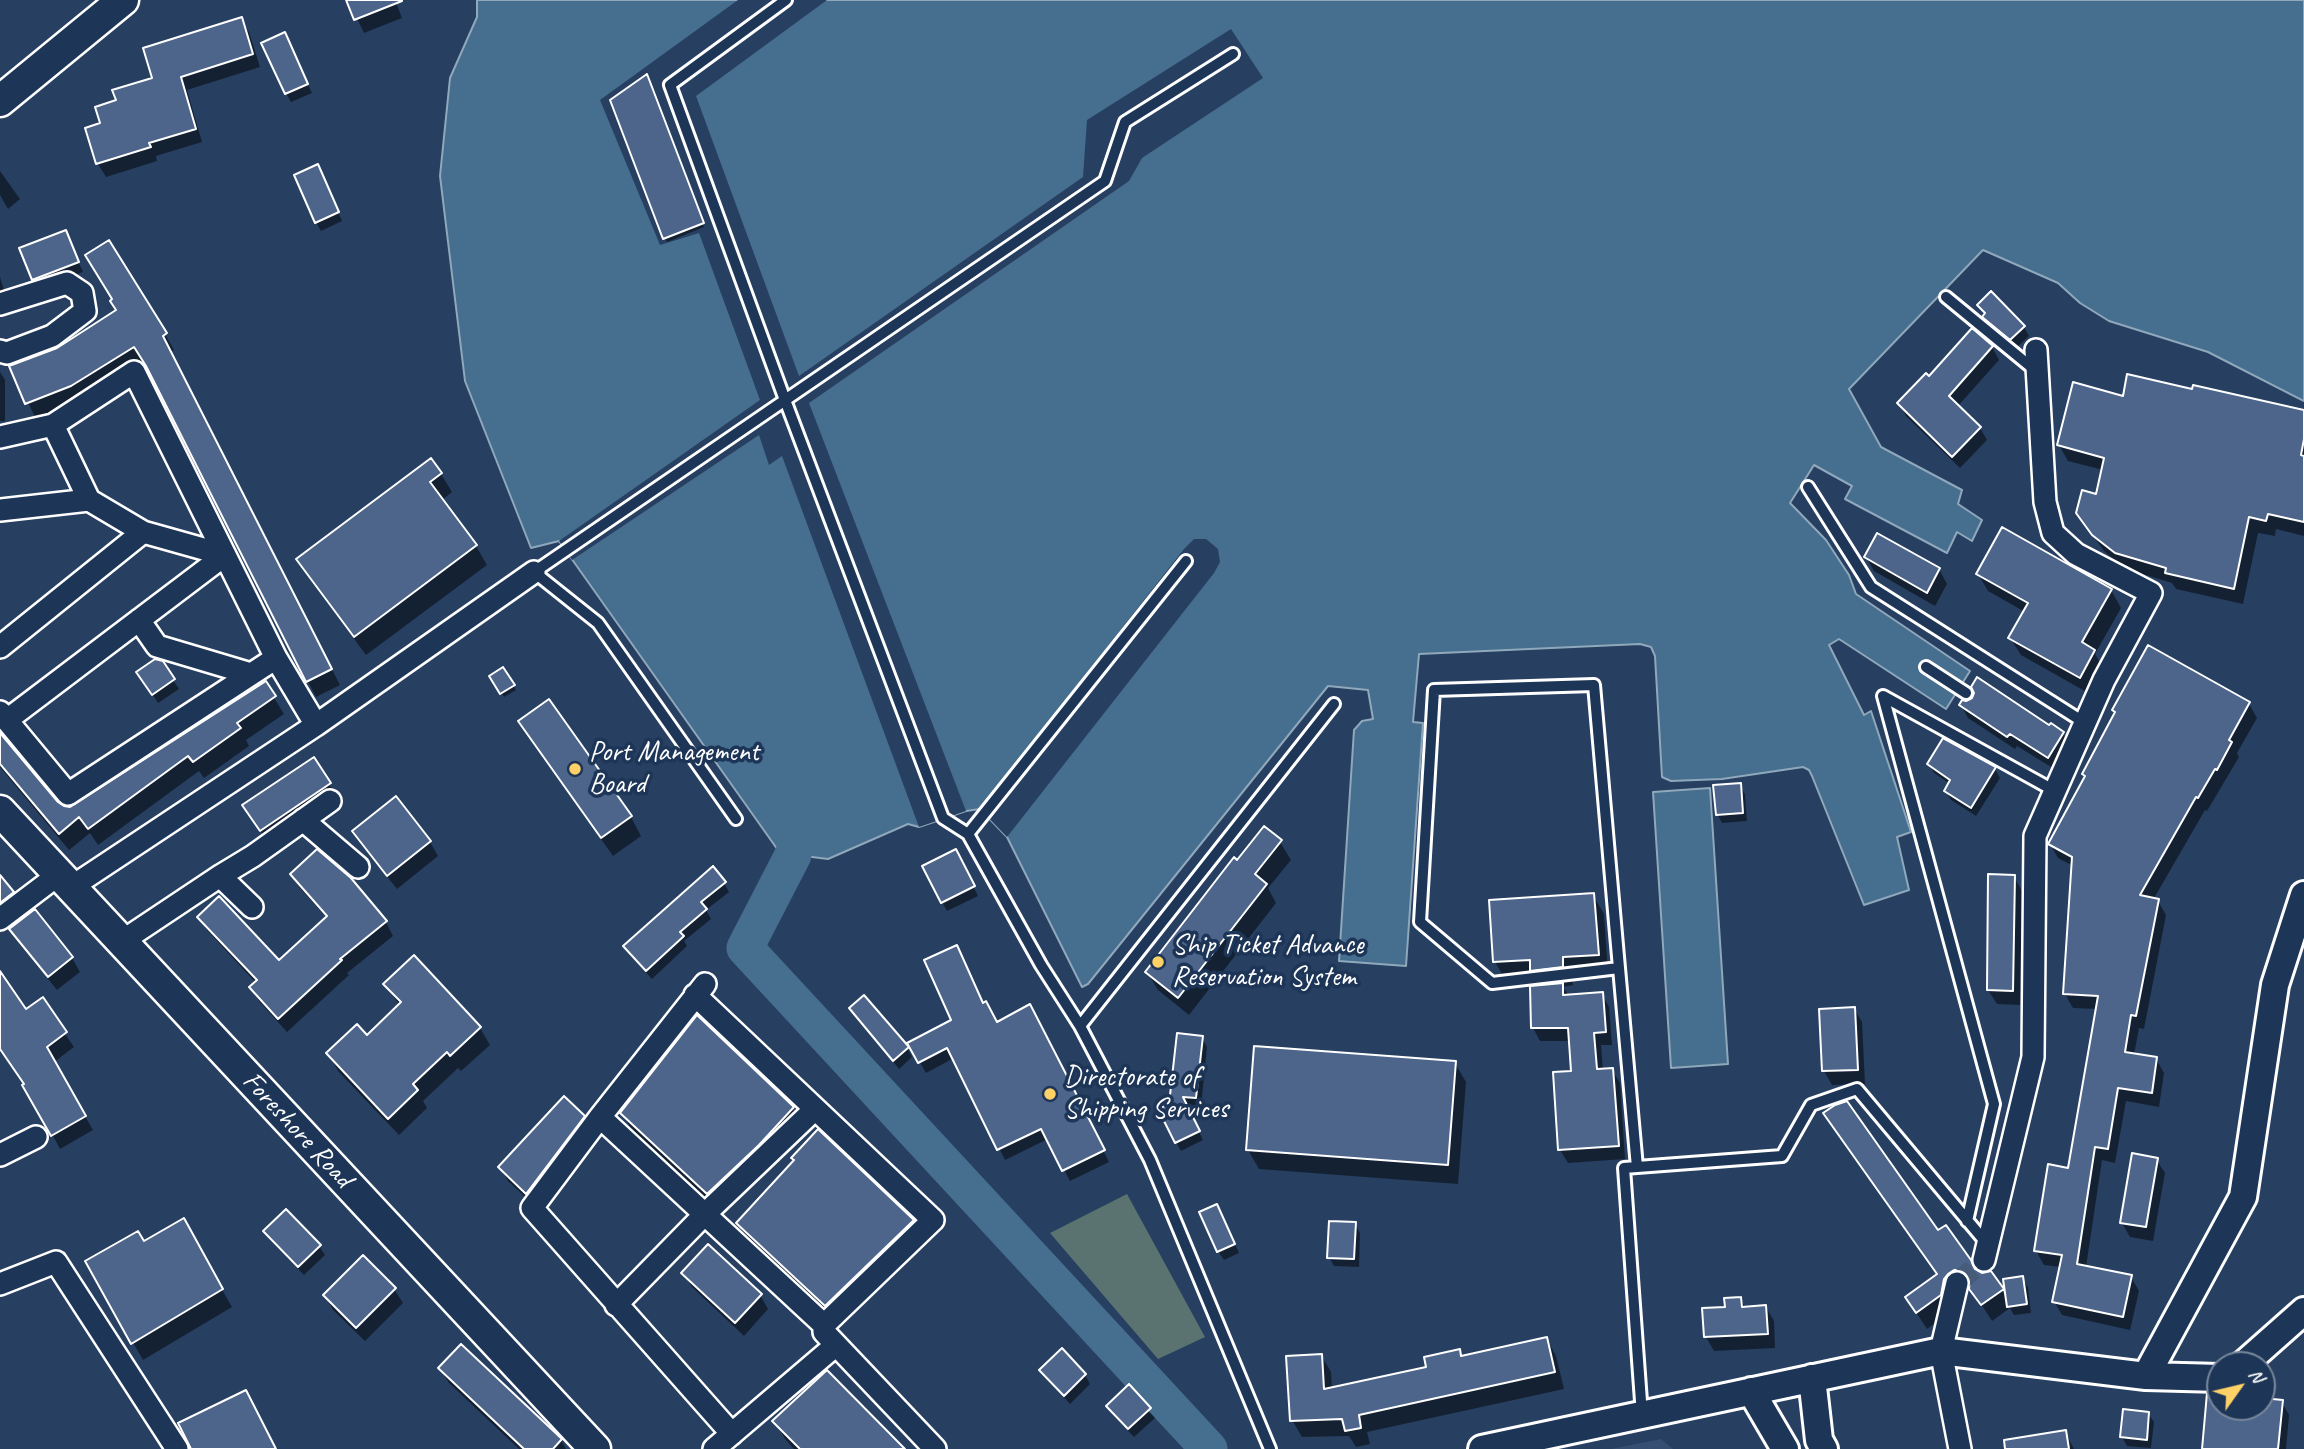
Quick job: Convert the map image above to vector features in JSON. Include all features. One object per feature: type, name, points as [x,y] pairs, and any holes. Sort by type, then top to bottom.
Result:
[{"type":"main road","points":[[0,101],[123,0]]},
{"type":"main road","name":"Foreshore Road","points":[[0,811],[595,1449]]},
{"type":"street","points":[[0,304],[67,283],[82,293],[85,311],[52,336],[7,353],[0,351]]},
{"type":"street","points":[[1986,1253],[2033,1057],[2035,836],[2104,680],[2151,593],[2076,554],[2053,533],[2045,502],[2036,350]]},
{"type":"street","points":[[0,437],[53,425],[134,372],[276,658],[316,725]]},
{"type":"street","points":[[53,425],[89,500],[143,532],[225,555]]},
{"type":"street","points":[[0,509],[89,500]]},
{"type":"street","points":[[0,647],[143,532]]},
{"type":"street","points":[[225,555],[139,620],[3,716],[68,794],[276,658]]},
{"type":"street","points":[[0,919],[316,725],[534,572]]},
{"type":"street","points":[[139,620],[157,646],[251,674]]},
{"type":"street","points":[[121,942],[253,856],[330,801]]},
{"type":"street","points":[[303,820],[358,867]]},
{"type":"street","points":[[220,876],[252,907]]},
{"type":"street","points":[[2146,1376],[2243,1197],[2275,985],[2304,895]]},
{"type":"street","points":[[732,1434],[532,1208],[600,1116],[700,990],[815,1109],[933,1220],[824,1325],[824,1332],[935,1449]]},
{"type":"street","points":[[616,1305],[705,1214],[815,1109]]},
{"type":"street","points":[[600,1116],[824,1325]]},
{"type":"street","points":[[0,1155],[36,1137]]},
{"type":"street","points":[[0,1284],[56,1262],[177,1449]]},
{"type":"street","points":[[1957,1283],[1941,1351],[1960,1449]]},
{"type":"street","points":[[2259,1351],[2304,1311]]},
{"type":"street","points":[[714,1449],[836,1345]]},
{"type":"street","points":[[1482,1449],[1941,1351],[2146,1376],[2206,1378]]},
{"type":"street","points":[[1812,1378],[1819,1440],[1824,1449]]},
{"type":"street","points":[[1751,1391],[1785,1449]]},
{"type":"lane","points":[[786,0],[670,85],[785,400],[943,818],[968,834],[1041,965],[1080,1026],[1150,1160],[1270,1449]]},
{"type":"lane","points":[[736,819],[598,623],[534,572],[1105,181],[1125,122],[1233,54]]},
{"type":"lane","points":[[1946,297],[2037,372]]},
{"type":"lane","points":[[1808,487],[1871,587],[2085,723]]},
{"type":"lane","points":[[968,834],[1186,561]]},
{"type":"lane","points":[[1926,667],[1966,693]]},
{"type":"lane","points":[[1619,968],[1492,984],[1420,922],[1434,690],[1594,685],[1637,1167]]},
{"type":"lane","points":[[1968,1221],[1994,1104],[1883,696],[2055,791]]},
{"type":"lane","points":[[1080,1026],[1334,704]]},
{"type":"lane","points":[[1642,1415],[1624,1168],[1782,1156],[1811,1105],[1857,1088],[1968,1221],[1986,1253]]},
{"type":"shaded area","points":[[477,0],[2304,0],[2304,401],[2208,352],[2109,321],[2080,303],[2058,283],[1983,250],[1849,389],[1881,447],[1962,490],[1958,504],[1982,520],[1972,541],[1957,532],[1947,553],[1845,499],[1852,486],[1814,465],[1790,503],[1826,540],[1849,575],[1856,594],[1970,671],[1946,709],[1839,639],[1829,645],[1864,715],[1871,711],[1911,832],[1897,837],[1909,890],[1864,905],[1812,776],[1809,770],[1803,767],[1722,779],[1671,781],[1662,777],[1655,656],[1651,647],[1640,644],[1419,654],[1413,722],[1423,723],[1406,966],[1339,961],[1354,730],[1362,721],[1373,719],[1368,690],[1328,686],[1088,984],[1082,987],[1007,837],[980,809],[919,827],[908,824],[828,859],[780,853],[559,541],[531,548],[465,381],[440,176],[450,78],[477,17]]},
{"type":"shaded area","points":[[1710,788],[1728,1064],[1671,1068],[1653,792]]},
{"type":"shaded area","points":[[1661,1439],[1673,1449],[1611,1449]]},
{"type":"green space","points":[[1127,1194],[1205,1337],[1158,1359],[1050,1233]]},
{"type":"pier","points":[[738,0],[827,0],[696,96],[799,376],[1083,177],[1087,120],[1231,29],[1263,78],[1142,158],[1129,181],[809,403],[966,811],[919,827],[782,456],[769,465],[759,435],[572,560],[559,541],[760,400],[699,233],[660,245],[600,100]]},
{"type":"pier","points":[[1194,539],[1206,539],[1218,549],[1220,562],[1214,573],[1007,837],[980,809]]},
{"type":"building","points":[[346,0],[402,0],[402,1],[354,20]]},
{"type":"building","points":[[242,17],[253,54],[181,77],[196,129],[149,143],[151,147],[96,164],[85,128],[100,123],[95,107],[116,100],[112,90],[152,78],[143,48]]},
{"type":"building","points":[[285,32],[308,84],[285,94],[261,43]]},
{"type":"building","points":[[647,74],[704,223],[663,239],[610,100]]},
{"type":"building","points":[[318,164],[339,212],[315,223],[294,175]]},
{"type":"building","points":[[66,230],[79,262],[32,280],[19,248]]},
{"type":"building","points":[[109,240],[167,333],[163,336],[332,669],[306,682],[134,347],[71,386],[25,404],[9,366],[57,348],[116,310],[85,255]]},
{"type":"building","points":[[1991,291],[2025,326],[2010,340],[1982,317],[1985,313],[1977,305]]},
{"type":"building","points":[[1972,328],[1993,346],[1949,396],[1981,427],[1952,457],[1897,403],[1926,373],[1929,376]]},
{"type":"building","points":[[2127,374],[2192,389],[2193,385],[2304,410],[2301,455],[2304,456],[2304,522],[2268,514],[2266,521],[2249,517],[2234,589],[2165,573],[2166,568],[2115,553],[2092,535],[2076,513],[2082,490],[2096,494],[2104,458],[2057,445],[2073,382],[2123,396]]},
{"type":"building","points":[[431,458],[442,473],[430,482],[477,545],[354,637],[296,559]]},
{"type":"building","points":[[2002,527],[2112,589],[2082,642],[2095,650],[2080,678],[2008,638],[2028,603],[1976,574]]},
{"type":"building","points":[[1877,533],[1940,568],[1927,593],[1864,557]]},
{"type":"building","points":[[2148,645],[2250,702],[2229,740],[2232,742],[2217,770],[2215,769],[2198,798],[2196,797],[2140,895],[2159,899],[2136,1016],[2131,1015],[2125,1052],[2157,1057],[2152,1093],[2118,1088],[2108,1149],[2095,1147],[2077,1264],[2132,1275],[2123,1317],[2052,1302],[2062,1255],[2034,1251],[2048,1164],[2068,1168],[2098,996],[2063,994],[2072,857],[2048,844],[2085,776],[2082,774],[2115,712],[2112,710]]},
{"type":"building","points":[[155,659],[163,661],[175,679],[152,695],[136,672]]},
{"type":"building","points":[[503,667],[515,685],[500,694],[489,676]]},
{"type":"building","points":[[1977,677],[2064,732],[2048,758],[2010,734],[2007,737],[1959,705],[1962,700],[1972,698],[1974,693],[1971,687]]},
{"type":"building","points":[[266,681],[276,696],[237,723],[241,728],[193,762],[188,756],[88,829],[79,817],[59,834],[0,764],[0,733],[58,802],[70,807]]},
{"type":"building","name":"Port Management Board","points":[[549,699],[632,816],[601,838],[518,721]]},
{"type":"building","points":[[1943,738],[1996,767],[1971,808],[1944,791],[1950,780],[1927,764]]},
{"type":"building","points":[[314,757],[331,783],[260,831],[242,805]]},
{"type":"building","points":[[1741,783],[1743,813],[1716,815],[1713,785]]},
{"type":"building","points":[[396,796],[431,841],[387,876],[352,831]]},
{"type":"building","points":[[1264,826],[1282,840],[1255,874],[1267,884],[1178,998],[1145,972],[1234,857],[1237,860]]},
{"type":"building","points":[[317,849],[351,878],[387,921],[340,959],[342,960],[278,1019],[249,987],[257,980],[197,917],[219,896],[279,960],[327,916],[290,874]]},
{"type":"building","points":[[956,849],[975,886],[941,903],[922,866]]},
{"type":"building","points":[[713,866],[726,882],[701,902],[707,909],[680,932],[684,936],[646,971],[623,946]]},
{"type":"building","points":[[1988,874],[2015,875],[2013,991],[1987,990]]},
{"type":"building","points":[[0,875],[14,892],[0,903]]},
{"type":"building","points":[[1594,893],[1599,955],[1563,957],[1563,967],[1530,971],[1530,960],[1493,962],[1489,900]]},
{"type":"building","points":[[35,909],[73,957],[48,977],[9,929]]},
{"type":"building","points":[[957,945],[983,1003],[986,1001],[997,1022],[1030,1004],[1105,1150],[1062,1171],[1041,1129],[997,1150],[947,1048],[918,1063],[907,1043],[951,1020],[924,960]]},
{"type":"building","points":[[414,955],[481,1027],[450,1056],[447,1052],[413,1084],[418,1090],[388,1119],[326,1053],[357,1024],[367,1035],[401,1002],[383,984]]},
{"type":"building","points":[[0,971],[26,1009],[43,997],[67,1032],[47,1047],[86,1116],[51,1136],[22,1085],[24,1084],[0,1049]]},
{"type":"building","points":[[1563,983],[1563,995],[1603,992],[1606,1032],[1594,1033],[1597,1069],[1613,1068],[1619,1146],[1558,1150],[1553,1072],[1571,1071],[1568,1028],[1531,1028],[1530,986]]},
{"type":"building","points":[[864,995],[909,1047],[893,1061],[849,1008]]},
{"type":"building","points":[[1855,1007],[1858,1070],[1822,1071],[1819,1009]]},
{"type":"building","points":[[697,1015],[794,1107],[759,1145],[707,1194],[620,1113]]},
{"type":"building","points":[[1177,1033],[1203,1036],[1196,1098],[1183,1097],[1200,1131],[1175,1143],[1158,1109],[1169,1104]]},
{"type":"building","points":[[1254,1046],[1456,1061],[1448,1165],[1246,1150]]},
{"type":"building","points":[[564,1096],[585,1116],[526,1194],[498,1167]]},
{"type":"building","points":[[1847,1101],[1938,1230],[1946,1225],[1975,1269],[1982,1273],[1991,1271],[2004,1289],[1981,1305],[1969,1289],[1970,1280],[1966,1274],[1961,1270],[1954,1270],[1944,1279],[1941,1295],[1916,1313],[1905,1297],[1937,1274],[1823,1113]]},
{"type":"building","points":[[818,1129],[914,1220],[825,1306],[736,1223],[794,1160],[791,1158]]},
{"type":"building","points":[[2132,1153],[2158,1158],[2146,1227],[2120,1223]]},
{"type":"building","points":[[1217,1204],[1235,1244],[1217,1252],[1199,1212]]},
{"type":"building","points":[[286,1209],[321,1245],[298,1267],[263,1231]]},
{"type":"building","points":[[184,1218],[223,1289],[131,1344],[85,1261],[138,1231],[144,1241]]},
{"type":"building","points":[[1329,1221],[1356,1222],[1354,1259],[1327,1258]]},
{"type":"building","points":[[708,1244],[762,1294],[735,1323],[681,1273]]},
{"type":"building","points":[[363,1255],[396,1288],[356,1328],[323,1295]]},
{"type":"building","points":[[2023,1276],[2027,1304],[2007,1307],[2003,1279]]},
{"type":"building","points":[[1741,1297],[1742,1307],[1766,1305],[1768,1334],[1704,1337],[1702,1308],[1725,1307],[1724,1298]]},
{"type":"building","points":[[1547,1337],[1555,1372],[1359,1415],[1361,1428],[1345,1431],[1342,1419],[1290,1421],[1286,1356],[1322,1354],[1324,1389],[1426,1367],[1424,1357],[1460,1349],[1461,1356]]},
{"type":"building","points":[[461,1344],[562,1439],[553,1449],[524,1449],[438,1368]]},
{"type":"building","points":[[1062,1348],[1086,1374],[1064,1396],[1039,1370]]},
{"type":"building","points":[[827,1370],[905,1449],[800,1449],[772,1421]]},
{"type":"building","points":[[1129,1384],[1151,1408],[1128,1429],[1106,1406]]},
{"type":"building","points":[[246,1390],[276,1449],[191,1449],[178,1423]]},
{"type":"building","points":[[2276,1399],[2283,1400],[2278,1449],[2202,1449],[2206,1404],[2206,1421],[2276,1421]]},
{"type":"building","points":[[2123,1409],[2149,1412],[2147,1440],[2120,1437]]},
{"type":"building","points":[[2066,1430],[2069,1449],[2005,1449],[2004,1440]]},
{"type":"waterway","points":[[793,855],[745,948],[1209,1449]]},
{"type":"tunnel","points":[[1957,1283],[1984,1260]]},
{"type":"place","name":"Port Management Board","points":[[575,769]]},
{"type":"place","name":"Ship Ticket Advance Reservation System","points":[[1158,962]]},
{"type":"place","name":"Directorate of Shipping Services","points":[[1050,1094]]}]
